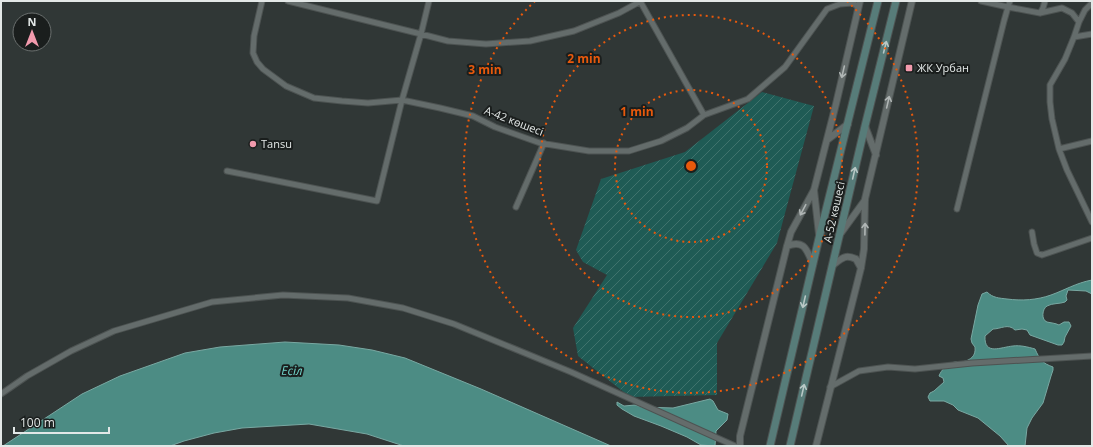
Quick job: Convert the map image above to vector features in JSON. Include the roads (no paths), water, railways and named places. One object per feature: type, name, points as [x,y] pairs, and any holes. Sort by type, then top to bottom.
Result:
[{"type":"main road","name":"А-52 көшесі","points":[[770,446],[819,238],[878,1]]},
{"type":"main road","name":"А-52 көшесі","points":[[790,446],[896,1]]},
{"type":"street","name":"А-42 көшесі","points":[[262,1],[254,36],[253,53],[257,62],[263,69],[286,86],[314,98],[368,103],[402,100],[440,108],[473,116],[495,127],[544,143],[589,151],[628,151],[662,141],[687,128],[704,115],[748,98],[785,67],[827,9],[840,4],[859,4]]},
{"type":"street","points":[[288,1],[448,41],[486,44],[530,41],[574,31],[619,13],[641,1],[704,115]]},
{"type":"street","points":[[227,171],[377,202],[402,100],[429,1]]},
{"type":"street","points":[[816,446],[861,268],[864,250],[865,199],[912,1]]},
{"type":"street","points":[[981,1],[1040,13],[1062,8],[1072,13],[1079,22]]},
{"type":"street","points":[[957,209],[1010,1]]},
{"type":"street","points":[[1040,13],[1045,1]]},
{"type":"street","points":[[1092,3],[1085,10],[1065,59],[1050,85],[1050,108],[1059,149],[1067,170],[1092,222]]},
{"type":"street","points":[[740,446],[741,430],[787,246],[791,232],[814,190],[859,4]]},
{"type":"street","points":[[1074,37],[1092,34]]},
{"type":"street","points":[[827,140],[848,124]]},
{"type":"street","points":[[865,126],[876,155]]},
{"type":"street","points":[[1059,149],[1092,141]]},
{"type":"street","points":[[516,207],[544,143]]},
{"type":"street","points":[[814,190],[819,238]]},
{"type":"street","points":[[839,236],[865,199]]},
{"type":"street","points":[[1032,232],[1036,253],[1042,255],[1092,238]]},
{"type":"street","points":[[787,246],[793,243],[801,244],[807,249],[813,264]]},
{"type":"street","points":[[832,266],[842,258],[849,256],[856,259],[861,268]]},
{"type":"street","points":[[1,394],[27,376],[71,351],[114,331],[212,302],[283,295],[348,298],[404,308],[454,324],[571,372],[735,446]]},
{"type":"street","points":[[830,387],[859,371],[888,367],[915,369],[972,363],[1092,356]]},
{"type":"water","points":[[1092,280],[1092,294],[1086,291],[1068,290],[1066,296],[1067,300],[1065,302],[1049,305],[1044,309],[1043,317],[1045,321],[1059,325],[1064,322],[1069,322],[1071,326],[1062,345],[1030,335],[1027,330],[1015,330],[1010,327],[993,329],[985,336],[985,342],[990,348],[999,349],[1018,346],[1035,349],[1042,361],[1053,367],[1043,403],[1027,428],[1025,446],[1009,446],[1000,436],[978,418],[958,410],[953,405],[944,401],[930,401],[928,397],[930,393],[944,382],[943,378],[939,376],[943,369],[947,365],[970,359],[975,353],[975,347],[971,339],[978,305],[982,294],[987,292],[996,297],[1013,300],[1035,299],[1046,297]]},
{"type":"water","name":"Есіл","points":[[285,342],[339,345],[372,350],[405,358],[481,389],[611,446],[404,446],[367,434],[309,424],[242,428],[214,433],[170,446],[3,446],[82,394],[120,376],[185,353],[220,347]]},
{"type":"water","points":[[710,399],[713,401],[718,410],[728,414],[727,420],[716,431],[715,446],[701,445],[687,437],[634,416],[617,405],[617,402],[624,406],[635,405],[642,407],[673,408]]},
{"type":"place","name":"ЖК Урбан","points":[[909,68]]},
{"type":"place","name":"Tansu","points":[[253,144]]}]
